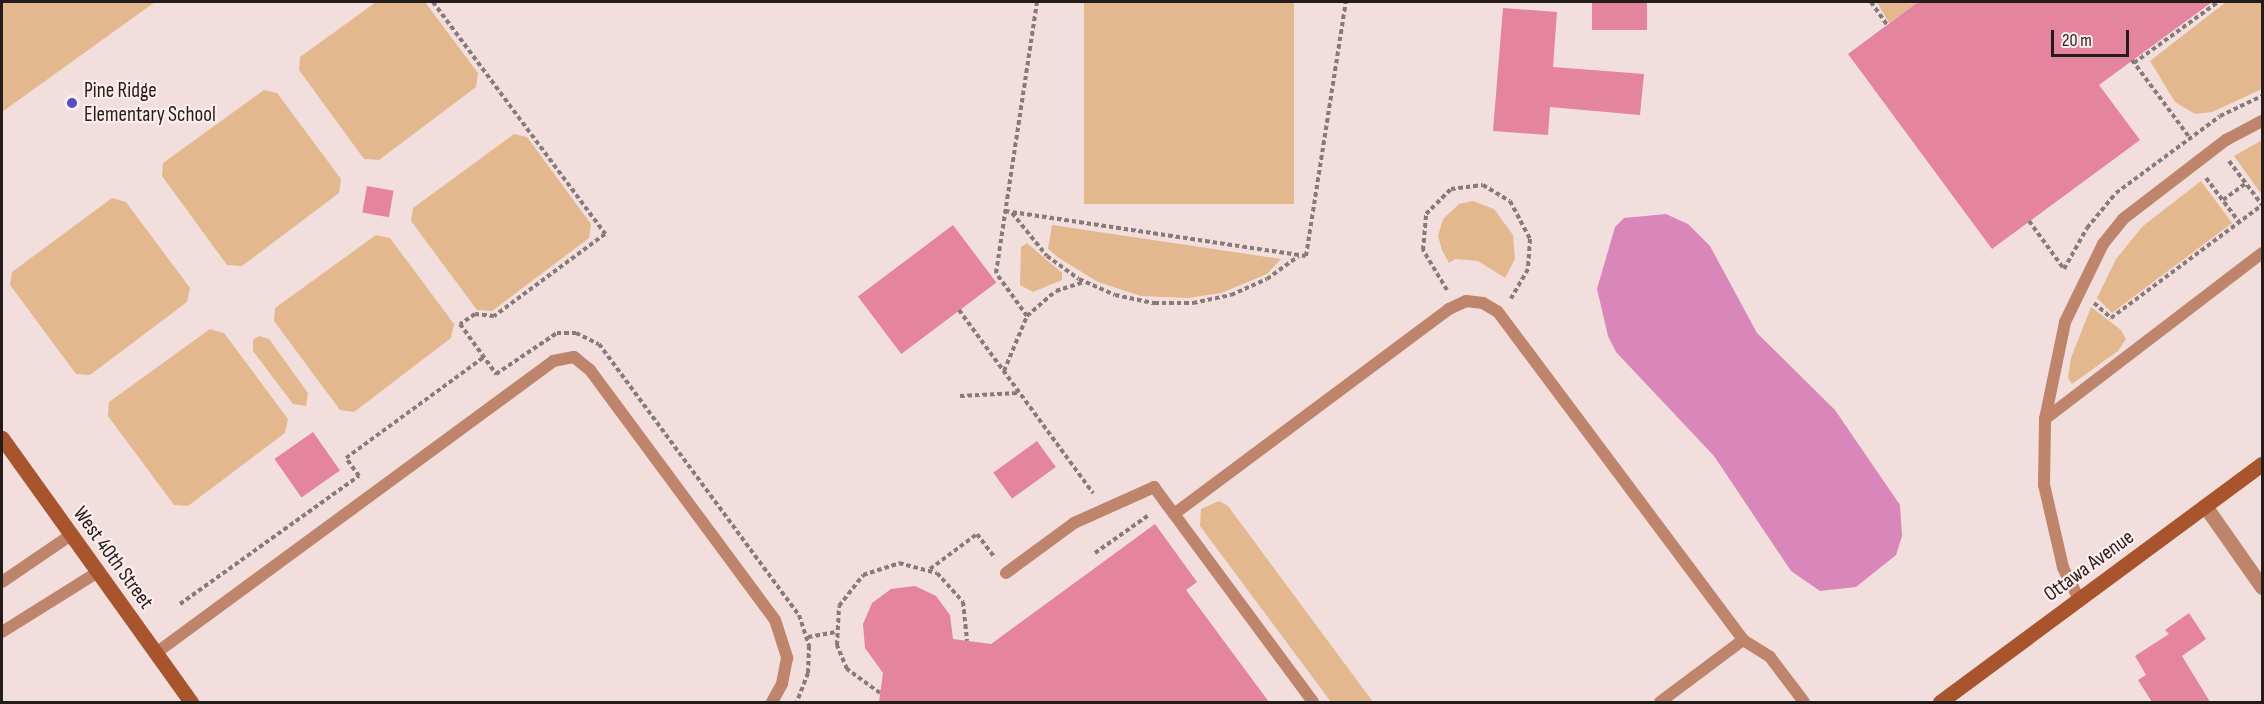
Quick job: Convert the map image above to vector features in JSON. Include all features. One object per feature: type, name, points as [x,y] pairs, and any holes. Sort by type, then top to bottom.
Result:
[{"type":"street","name":"West 40th Street","points":[[2,438],[191,702]]},
{"type":"street","name":"Ottawa Avenue","points":[[1940,702],[2262,464]]},
{"type":"street","points":[[2205,506],[2262,587]]},
{"type":"lane","points":[[2079,599],[2063,567],[2050,521],[2044,485],[2045,419],[2058,343],[2103,244],[2131,211],[2226,140],[2262,121]]},
{"type":"lane","points":[[2045,419],[2262,253]]},
{"type":"lane","points":[[1174,514],[1457,304],[1473,301],[1498,312],[1743,640],[1770,657],[1804,702]]},
{"type":"lane","points":[[156,653],[545,367],[574,357],[590,370],[775,620],[787,657],[782,684],[772,702]]},
{"type":"lane","points":[[1006,573],[1074,522],[1154,488],[1313,702]]},
{"type":"lane","points":[[2,582],[71,535]]},
{"type":"lane","points":[[2,632],[98,572]]},
{"type":"lane","points":[[1659,702],[1743,640]]},
{"type":"path","points":[[433,2],[605,234],[494,316],[475,314],[460,324]]},
{"type":"path","points":[[1027,316],[996,273],[1037,2]]},
{"type":"path","points":[[1005,212],[1306,256],[1346,2]]},
{"type":"path","points":[[1871,2],[1887,25]]},
{"type":"path","points":[[2190,138],[2133,62],[2218,2]]},
{"type":"path","points":[[2094,302],[2111,318],[2262,205],[2229,160]]},
{"type":"path","points":[[2206,177],[2239,222]]},
{"type":"path","points":[[2223,200],[2246,183]]},
{"type":"path","points":[[1457,304],[1428,264],[1422,231],[1426,214],[1441,195],[1461,185],[1483,185],[1510,201],[1530,239],[1528,269],[1517,292],[1498,312]]},
{"type":"path","points":[[1012,213],[1047,256],[1085,281],[1134,300],[1193,303],[1250,287],[1299,255]]},
{"type":"path","points":[[2029,221],[2067,273]]},
{"type":"path","points":[[1004,371],[1027,316],[1056,291],[1085,281]]},
{"type":"path","points":[[959,310],[1105,509]]},
{"type":"path","points":[[180,604],[359,476],[346,458],[484,357]]},
{"type":"path","points":[[960,396],[1020,393]]},
{"type":"path","points":[[1095,553],[1152,516]]},
{"type":"path","points":[[930,570],[977,534],[1006,573]]},
{"type":"path","points":[[880,693],[848,669],[835,632],[842,600],[863,575],[899,563],[930,570],[947,581],[963,602],[967,641]]},
{"type":"path","points":[[808,637],[835,632]]},
{"type":"shaded area","points":[[2,2],[155,2],[2,112]]},
{"type":"shaded area","points":[[376,2],[425,2],[478,73],[476,87],[379,160],[364,159],[299,70],[300,57]]},
{"type":"shaded area","points":[[1084,2],[1294,2],[1294,204],[1084,204]]},
{"type":"shaded area","points":[[1877,2],[1918,2],[1889,23]]},
{"type":"shaded area","points":[[2226,2],[2262,2],[2262,89],[2212,112],[2195,114],[2175,102],[2150,61]]},
{"type":"shaded area","points":[[264,90],[277,93],[341,179],[339,193],[242,266],[227,265],[162,176],[163,163]]},
{"type":"shaded area","points":[[514,134],[527,137],[591,224],[589,238],[492,311],[477,310],[411,221],[413,208]]},
{"type":"shaded area","points":[[2262,140],[2262,195],[2234,156]]},
{"type":"shaded area","points":[[2201,181],[2232,223],[2112,313],[2097,298],[2116,259],[2143,226]]},
{"type":"shaded area","points":[[112,198],[126,202],[190,288],[187,302],[90,375],[76,374],[10,285],[12,272]]},
{"type":"shaded area","points":[[1473,201],[1494,209],[1513,235],[1515,259],[1505,278],[1478,261],[1455,259],[1449,263],[1442,250],[1438,236],[1443,219],[1459,204]]},
{"type":"shaded area","points":[[1666,214],[1688,224],[1710,246],[1757,333],[1835,410],[1900,505],[1902,536],[1896,555],[1856,587],[1820,591],[1791,571],[1714,456],[1616,352],[1608,336],[1597,289],[1615,227],[1624,218]]},
{"type":"shaded area","points":[[1052,225],[1281,259],[1267,274],[1221,293],[1188,298],[1141,296],[1098,282],[1059,258],[1048,249]]},
{"type":"shaded area","points":[[376,235],[390,238],[454,324],[451,338],[354,412],[340,410],[274,321],[275,308]]},
{"type":"shaded area","points":[[1027,243],[1062,273],[1062,280],[1033,292],[1020,285],[1021,247]]},
{"type":"shaded area","points":[[2091,307],[2121,330],[2126,339],[2118,351],[2072,384],[2068,378],[2071,358]]},
{"type":"shaded area","points":[[210,329],[224,333],[288,419],[285,433],[188,506],[174,505],[108,416],[109,402]]},
{"type":"shaded area","points":[[259,336],[269,339],[308,393],[306,406],[293,404],[253,351],[253,340]]},
{"type":"shaded area","points":[[1219,501],[1228,506],[1373,702],[1331,702],[1200,526],[1201,509]]},
{"type":"building","points":[[1592,2],[1647,2],[1647,30],[1592,30]]},
{"type":"building","points":[[1918,2],[2212,2],[2099,85],[2140,140],[1992,249],[1848,54]]},
{"type":"building","points":[[1503,8],[1557,12],[1553,67],[1644,74],[1640,115],[1550,107],[1548,135],[1493,131]]},
{"type":"building","points":[[367,186],[394,191],[389,217],[362,213]]},
{"type":"building","points":[[953,225],[996,283],[901,354],[858,297]]},
{"type":"building","points":[[313,432],[340,471],[301,497],[274,459]]},
{"type":"building","points":[[1037,441],[1056,467],[1012,499],[993,473]]},
{"type":"building","points":[[1155,524],[1197,582],[1186,590],[1269,702],[879,702],[883,673],[865,648],[863,624],[872,603],[891,589],[915,586],[936,596],[950,615],[953,639],[991,644]]},
{"type":"building","points":[[2189,613],[2206,639],[2182,656],[2210,702],[2152,702],[2138,680],[2146,675],[2135,656],[2169,634],[2165,630]]},
{"type":"place","name":"Pine Ridge Elementary School","points":[[72,103]]}]
